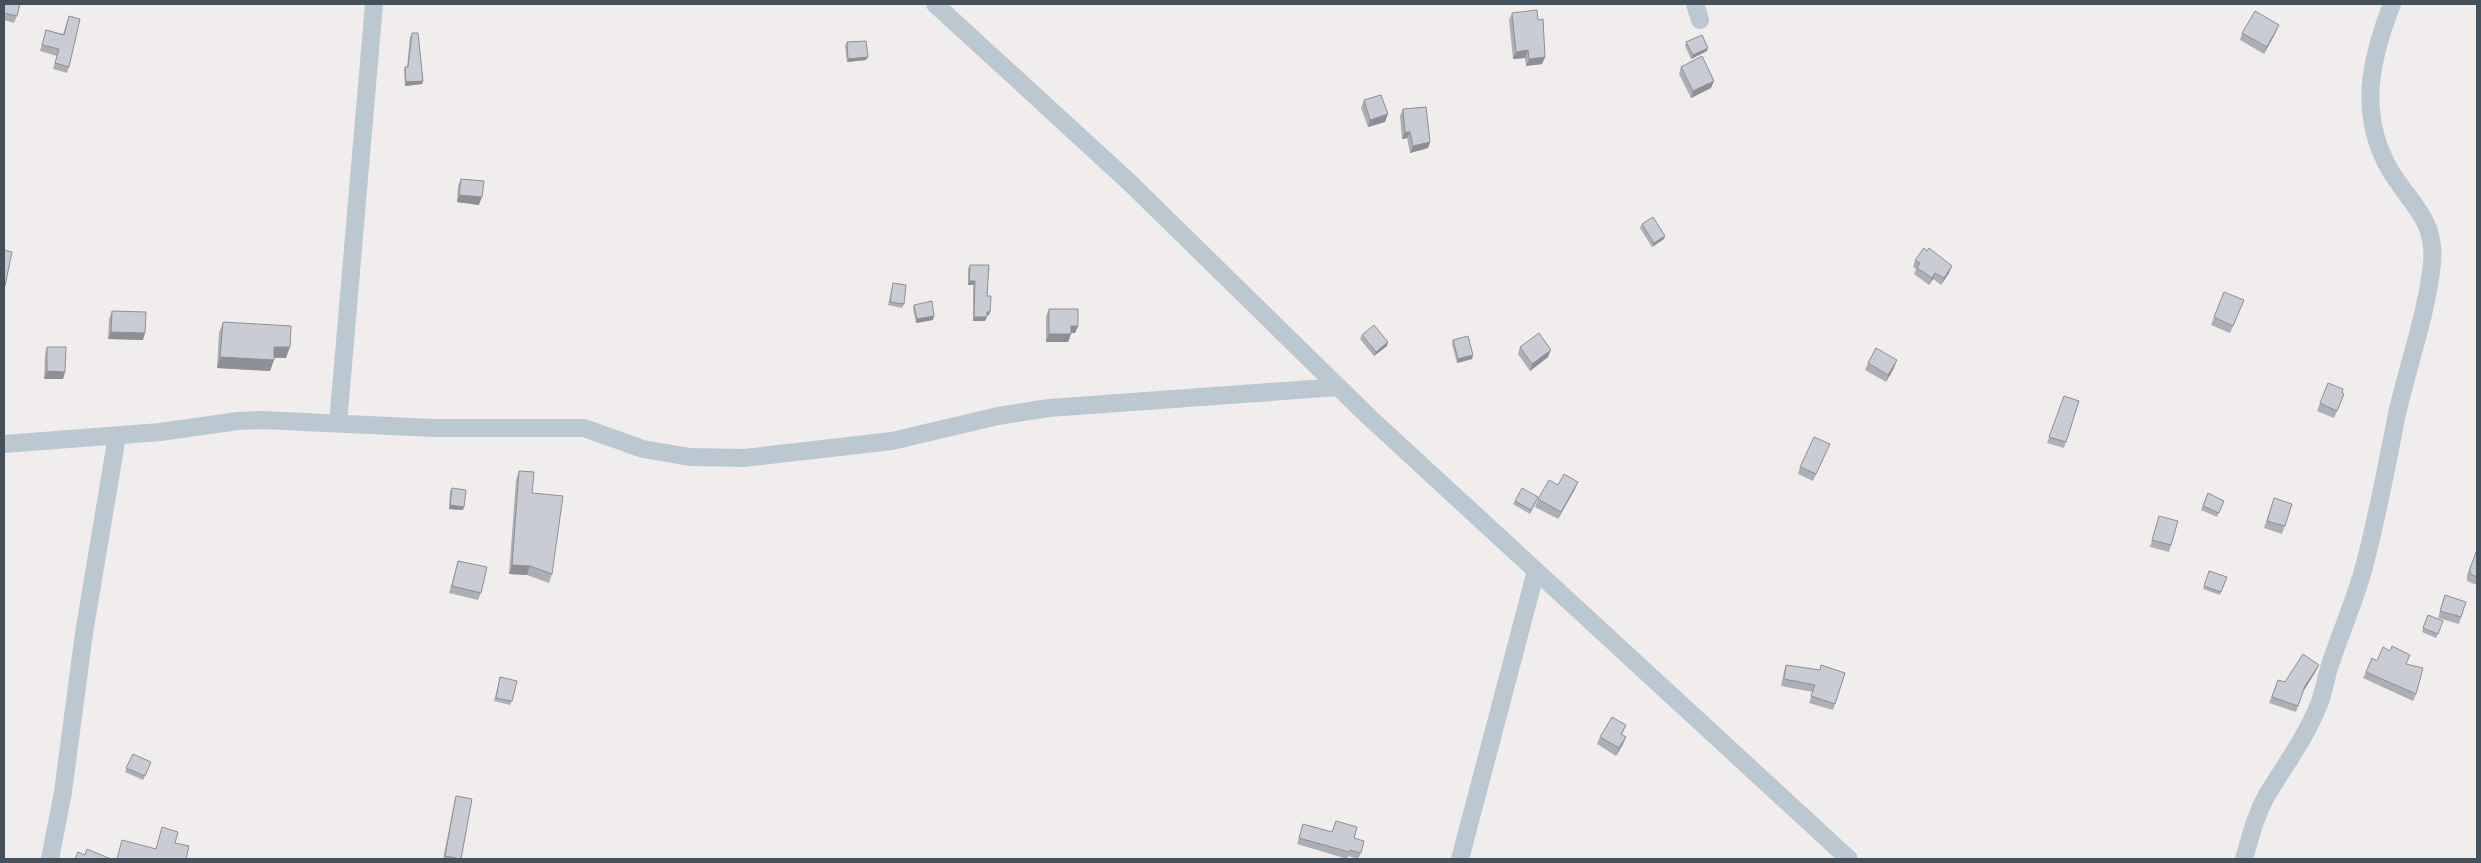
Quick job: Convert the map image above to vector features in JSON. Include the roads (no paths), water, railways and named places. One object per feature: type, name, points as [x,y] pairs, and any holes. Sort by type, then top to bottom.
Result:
[{"type":"street","points":[[338,423],[374,4]]},
{"type":"street","points":[[935,4],[1129,182],[1339,387],[1849,859]]},
{"type":"street","points":[[2244,859],[2266,796],[2284,771],[2319,703],[2329,667],[2361,575],[2380,505],[2397,414],[2432,264],[2430,231],[2422,213],[2390,170],[2376,137],[2372,114],[2369,89],[2374,60],[2392,4]]},
{"type":"street","points":[[4,444],[160,432],[238,421],[338,423],[433,428],[584,428],[643,449],[690,456],[744,458],[892,441],[998,416],[1049,408],[1339,387]]},
{"type":"street","points":[[50,859],[63,792],[84,633],[117,436]]},
{"type":"street","points":[[1460,859],[1536,571]]}]
